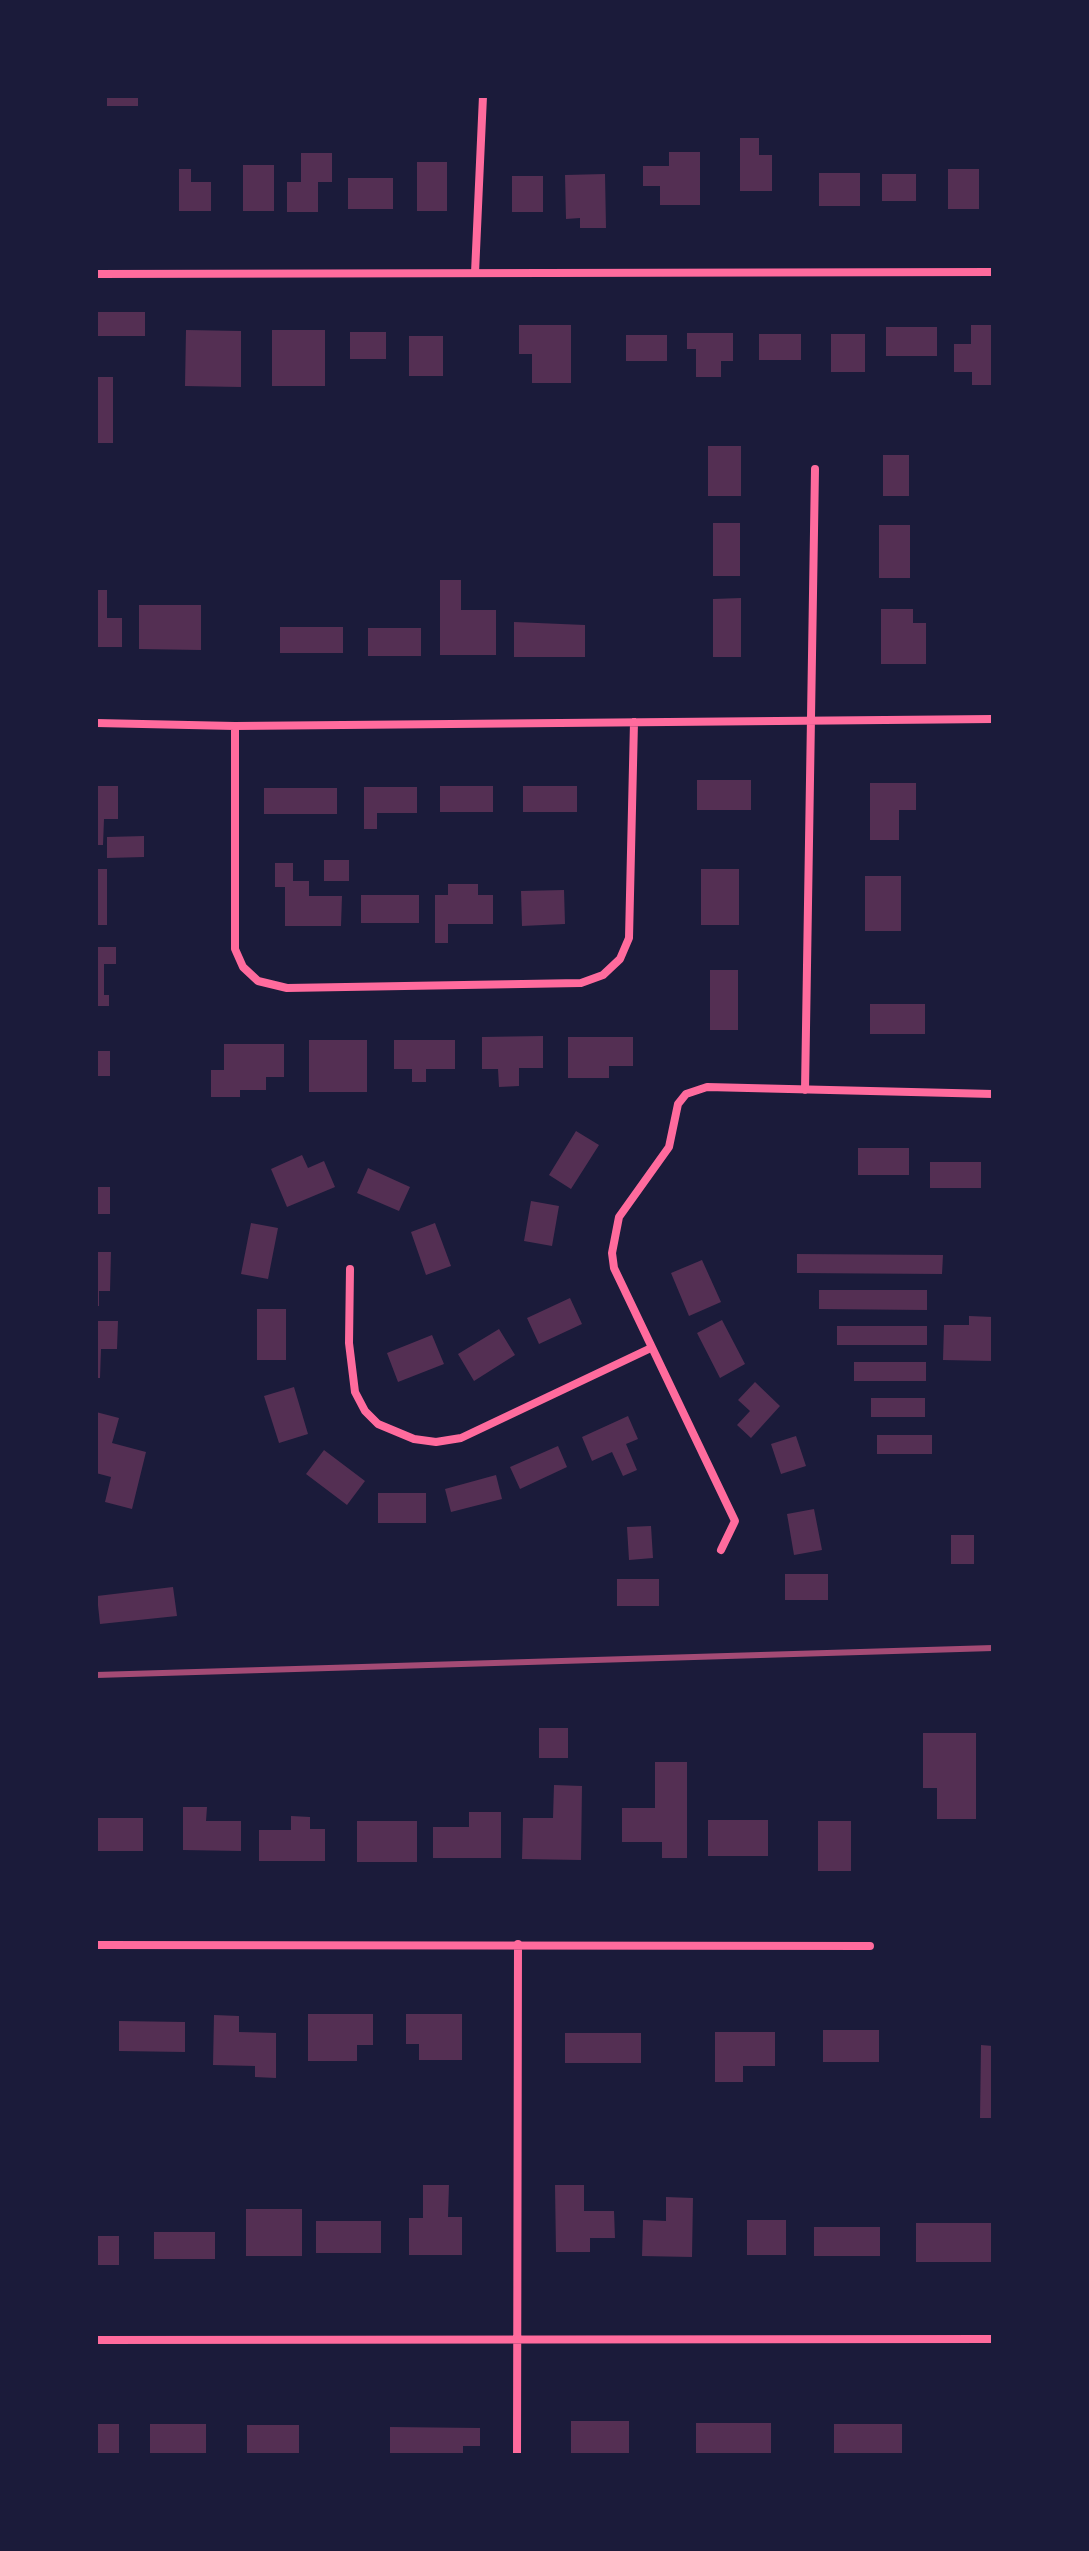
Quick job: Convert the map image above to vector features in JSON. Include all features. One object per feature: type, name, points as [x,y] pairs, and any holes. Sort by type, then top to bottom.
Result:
[{"type":"street","points":[[475,273],[483,96]]},
{"type":"street","points":[[96,274],[993,272]]},
{"type":"street","points":[[805,1090],[815,469]]},
{"type":"street","points":[[96,723],[235,726],[993,719]]},
{"type":"street","points":[[235,726],[235,949],[243,967],[258,981],[287,988],[581,983],[613,967],[626,949],[630,927],[634,722]]},
{"type":"street","points":[[721,1550],[735,1521],[614,1268],[613,1234],[629,1199],[661,1163],[669,1147],[678,1104],[686,1094],[707,1087],[993,1094]]},
{"type":"street","points":[[350,1269],[349,1343],[355,1392],[365,1411],[378,1424],[414,1439],[436,1442],[461,1438],[651,1348]]},
{"type":"street","points":[[517,2455],[518,1944]]},
{"type":"street","points":[[96,1945],[870,1946]]},
{"type":"street","points":[[96,2340],[993,2339]]},
{"type":"building","points":[[107,96],[138,96],[138,106],[107,106]]},
{"type":"building","points":[[740,138],[759,138],[759,155],[772,155],[772,191],[740,191]]},
{"type":"building","points":[[669,152],[700,152],[700,205],[660,205],[660,186],[643,186],[643,166],[669,166]]},
{"type":"building","points":[[301,153],[332,153],[332,182],[318,182],[318,212],[287,212],[287,182],[301,182]]},
{"type":"building","points":[[417,162],[447,162],[447,211],[417,211]]},
{"type":"building","points":[[243,165],[274,165],[274,211],[243,211]]},
{"type":"building","points":[[179,169],[191,169],[191,182],[211,182],[211,211],[179,211]]},
{"type":"building","points":[[948,169],[979,169],[979,209],[948,209]]},
{"type":"building","points":[[819,173],[860,173],[860,206],[819,206]]},
{"type":"building","points":[[605,174],[606,228],[580,228],[580,218],[566,219],[565,175]]},
{"type":"building","points":[[882,174],[916,174],[916,201],[882,201]]},
{"type":"building","points":[[512,176],[543,176],[543,212],[512,212]]},
{"type":"building","points":[[348,178],[393,178],[393,209],[348,209]]},
{"type":"building","points":[[96,312],[145,312],[145,336],[96,336]]},
{"type":"building","points":[[519,325],[571,325],[571,383],[532,383],[532,354],[519,354]]},
{"type":"building","points":[[971,325],[993,325],[993,385],[972,385],[972,372],[954,372],[954,344],[971,344]]},
{"type":"building","points":[[886,327],[937,327],[937,356],[886,356]]},
{"type":"building","points":[[186,330],[241,331],[241,387],[185,386]]},
{"type":"building","points":[[272,330],[325,330],[325,386],[272,386]]},
{"type":"building","points":[[350,332],[386,332],[386,359],[350,359]]},
{"type":"building","points":[[687,333],[733,333],[733,361],[721,361],[721,377],[696,377],[696,349],[687,349]]},
{"type":"building","points":[[759,334],[801,334],[801,360],[759,360]]},
{"type":"building","points":[[831,334],[865,334],[865,372],[831,372]]},
{"type":"building","points":[[626,335],[667,335],[667,361],[626,361]]},
{"type":"building","points":[[409,336],[443,336],[443,376],[409,376]]},
{"type":"building","points":[[96,377],[113,377],[113,443],[96,443]]},
{"type":"building","points":[[708,446],[741,446],[741,496],[708,496]]},
{"type":"building","points":[[883,455],[909,455],[909,496],[883,496]]},
{"type":"building","points":[[713,523],[740,523],[740,576],[713,576]]},
{"type":"building","points":[[879,525],[910,525],[910,578],[879,578]]},
{"type":"building","points":[[440,580],[461,580],[461,610],[496,610],[496,655],[440,655]]},
{"type":"building","points":[[96,590],[107,590],[107,618],[122,618],[122,647],[96,647]]},
{"type":"building","points":[[741,598],[741,657],[713,657],[713,599]]},
{"type":"building","points":[[139,605],[201,605],[201,650],[139,649]]},
{"type":"building","points":[[881,609],[913,609],[913,623],[926,623],[926,664],[881,664]]},
{"type":"building","points":[[514,622],[585,625],[585,657],[514,657]]},
{"type":"building","points":[[280,627],[343,627],[343,653],[280,653]]},
{"type":"building","points":[[368,628],[421,628],[421,656],[368,656]]},
{"type":"building","points":[[697,780],[751,780],[751,810],[697,810]]},
{"type":"building","points":[[870,783],[916,783],[916,810],[899,810],[899,840],[870,840]]},
{"type":"building","points":[[96,786],[118,786],[118,819],[104,819],[103,845],[96,845]]},
{"type":"building","points":[[440,786],[493,786],[493,812],[440,812]]},
{"type":"building","points":[[523,786],[577,786],[577,812],[523,812]]},
{"type":"building","points":[[364,787],[417,787],[417,813],[377,813],[377,829],[364,829]]},
{"type":"building","points":[[264,788],[337,788],[337,814],[264,814]]},
{"type":"building","points":[[144,836],[144,857],[107,858],[107,837]]},
{"type":"building","points":[[324,860],[349,860],[349,881],[324,881]]},
{"type":"building","points":[[275,863],[293,863],[293,881],[309,881],[309,896],[342,896],[341,926],[285,926],[285,887],[275,887]]},
{"type":"building","points":[[96,869],[107,869],[107,925],[96,925]]},
{"type":"building","points":[[701,869],[739,869],[739,925],[701,925]]},
{"type":"building","points":[[865,876],[901,876],[901,931],[865,931]]},
{"type":"building","points":[[448,884],[478,884],[478,895],[493,895],[493,924],[448,924],[448,943],[435,943],[435,895],[448,895]]},
{"type":"building","points":[[564,890],[565,924],[522,926],[521,891]]},
{"type":"building","points":[[361,895],[419,895],[419,923],[361,923]]},
{"type":"building","points":[[96,947],[116,947],[116,964],[104,964],[104,995],[109,995],[109,1006],[96,1006]]},
{"type":"building","points":[[710,970],[738,970],[738,1030],[710,1030]]},
{"type":"building","points":[[870,1004],[925,1004],[925,1034],[870,1034]]},
{"type":"building","points":[[543,1036],[543,1068],[519,1068],[519,1086],[499,1087],[498,1069],[482,1069],[482,1037]]},
{"type":"building","points":[[568,1037],[633,1037],[633,1066],[609,1066],[609,1078],[568,1078]]},
{"type":"building","points":[[309,1040],[367,1040],[367,1092],[309,1092]]},
{"type":"building","points":[[394,1040],[455,1040],[455,1069],[426,1069],[426,1082],[412,1082],[412,1069],[394,1069]]},
{"type":"building","points":[[224,1044],[284,1044],[284,1077],[266,1077],[266,1090],[240,1090],[240,1097],[211,1097],[211,1070],[224,1070]]},
{"type":"building","points":[[96,1051],[110,1051],[110,1076],[96,1076]]},
{"type":"building","points":[[576,1131],[599,1145],[571,1189],[549,1175]]},
{"type":"building","points":[[858,1148],[909,1148],[909,1175],[858,1175]]},
{"type":"building","points":[[302,1155],[308,1168],[324,1161],[335,1187],[287,1207],[271,1169]]},
{"type":"building","points":[[930,1162],[981,1162],[981,1188],[930,1188]]},
{"type":"building","points":[[368,1168],[410,1187],[399,1211],[357,1193]]},
{"type":"building","points":[[96,1187],[110,1187],[110,1214],[96,1214]]},
{"type":"building","points":[[531,1201],[559,1206],[552,1246],[524,1241]]},
{"type":"building","points":[[251,1223],[278,1228],[268,1279],[241,1274]]},
{"type":"building","points":[[435,1223],[451,1266],[426,1275],[411,1232]]},
{"type":"building","points":[[96,1252],[111,1252],[110,1291],[99,1291],[99,1306],[96,1306]]},
{"type":"building","points":[[797,1254],[943,1255],[942,1274],[797,1273]]},
{"type":"building","points":[[702,1260],[721,1302],[689,1316],[671,1273]]},
{"type":"building","points":[[819,1290],[927,1290],[927,1310],[819,1309]]},
{"type":"building","points":[[570,1298],[582,1324],[539,1344],[527,1318]]},
{"type":"building","points":[[257,1309],[286,1309],[286,1360],[257,1360]]},
{"type":"building","points":[[969,1316],[993,1317],[993,1361],[943,1360],[944,1325],[969,1325]]},
{"type":"building","points":[[722,1320],[745,1364],[720,1378],[697,1333]]},
{"type":"building","points":[[96,1321],[118,1321],[117,1349],[101,1349],[100,1378],[96,1378]]},
{"type":"building","points":[[837,1326],[927,1326],[927,1345],[837,1345]]},
{"type":"building","points":[[499,1329],[515,1355],[474,1381],[458,1354]]},
{"type":"building","points":[[432,1335],[444,1364],[398,1382],[387,1353]]},
{"type":"building","points":[[854,1362],[926,1362],[926,1381],[854,1381]]},
{"type":"building","points":[[755,1382],[780,1406],[751,1438],[737,1425],[750,1411],[738,1400]]},
{"type":"building","points":[[294,1387],[308,1434],[279,1443],[264,1396]]},
{"type":"building","points":[[871,1398],[925,1398],[925,1417],[871,1417]]},
{"type":"building","points":[[96,1412],[119,1418],[112,1443],[146,1452],[132,1509],[105,1502],[111,1477],[96,1473]]},
{"type":"building","points":[[628,1416],[638,1439],[626,1444],[637,1470],[623,1476],[612,1452],[592,1461],[582,1437]]},
{"type":"building","points":[[877,1435],[932,1435],[932,1454],[877,1454]]},
{"type":"building","points":[[796,1436],[806,1466],[781,1474],[771,1444]]},
{"type":"building","points":[[558,1446],[567,1467],[520,1489],[510,1467]]},
{"type":"building","points":[[324,1450],[365,1481],[347,1505],[306,1474]]},
{"type":"building","points":[[496,1475],[502,1499],[451,1512],[445,1489]]},
{"type":"building","points":[[378,1493],[426,1493],[426,1523],[378,1523]]},
{"type":"building","points":[[814,1509],[822,1550],[794,1555],[787,1514]]},
{"type":"building","points":[[651,1526],[653,1558],[629,1560],[627,1527]]},
{"type":"building","points":[[951,1535],[974,1535],[974,1564],[951,1564]]},
{"type":"building","points":[[785,1574],[828,1574],[828,1600],[785,1600]]},
{"type":"building","points":[[617,1579],[659,1579],[659,1606],[617,1606]]},
{"type":"building","points":[[173,1587],[177,1616],[100,1624],[97,1596]]},
{"type":"building","points":[[539,1728],[568,1728],[568,1758],[539,1758]]},
{"type":"building","points":[[923,1733],[976,1733],[976,1819],[937,1819],[937,1788],[923,1788]]},
{"type":"building","points":[[655,1762],[687,1762],[687,1858],[662,1858],[662,1842],[622,1842],[622,1808],[655,1808]]},
{"type":"building","points":[[554,1785],[582,1786],[581,1860],[522,1859],[523,1818],[553,1818]]},
{"type":"building","points":[[183,1807],[207,1807],[206,1821],[241,1821],[241,1851],[183,1850]]},
{"type":"building","points":[[469,1812],[501,1812],[501,1858],[433,1858],[433,1827],[469,1827]]},
{"type":"building","points":[[291,1816],[310,1817],[310,1829],[325,1829],[325,1861],[259,1861],[259,1830],[291,1830]]},
{"type":"building","points":[[96,1818],[143,1818],[143,1851],[96,1851]]},
{"type":"building","points":[[708,1820],[768,1820],[768,1856],[708,1856]]},
{"type":"building","points":[[357,1821],[417,1821],[417,1862],[357,1862]]},
{"type":"building","points":[[818,1821],[851,1821],[851,1871],[818,1871]]},
{"type":"building","points":[[308,2014],[373,2014],[373,2045],[357,2045],[357,2061],[308,2061]]},
{"type":"building","points":[[406,2014],[462,2014],[462,2060],[419,2060],[419,2044],[406,2044]]},
{"type":"building","points":[[214,2015],[239,2016],[239,2032],[276,2033],[276,2078],[255,2077],[255,2066],[213,2065]]},
{"type":"building","points":[[119,2021],[185,2022],[185,2052],[119,2051]]},
{"type":"building","points":[[823,2030],[879,2030],[879,2062],[823,2062]]},
{"type":"building","points":[[715,2032],[775,2032],[775,2066],[743,2066],[743,2082],[715,2082]]},
{"type":"building","points":[[565,2033],[641,2033],[641,2063],[565,2063]]},
{"type":"building","points":[[981,2045],[993,2046],[993,2118],[980,2118]]},
{"type":"building","points":[[423,2185],[449,2185],[448,2217],[462,2217],[462,2255],[409,2255],[409,2218],[423,2218]]},
{"type":"building","points":[[555,2185],[584,2185],[584,2211],[614,2211],[615,2238],[590,2238],[590,2252],[556,2252]]},
{"type":"building","points":[[666,2197],[693,2198],[692,2257],[642,2256],[643,2220],[666,2221]]},
{"type":"building","points":[[246,2209],[302,2209],[302,2256],[246,2256]]},
{"type":"building","points":[[747,2220],[786,2220],[786,2255],[747,2255]]},
{"type":"building","points":[[316,2221],[381,2221],[381,2253],[316,2253]]},
{"type":"building","points":[[916,2223],[993,2223],[993,2262],[916,2262]]},
{"type":"building","points":[[814,2227],[880,2227],[880,2256],[814,2256]]},
{"type":"building","points":[[154,2232],[215,2232],[215,2259],[154,2259]]},
{"type":"building","points":[[96,2236],[119,2236],[119,2265],[96,2265]]},
{"type":"building","points":[[571,2421],[629,2421],[629,2455],[571,2455]]},
{"type":"building","points":[[696,2423],[771,2423],[771,2455],[696,2455]]},
{"type":"building","points":[[96,2424],[119,2424],[119,2455],[96,2455]]},
{"type":"building","points":[[150,2424],[206,2424],[206,2455],[150,2455]]},
{"type":"building","points":[[834,2424],[902,2424],[902,2455],[834,2455]]},
{"type":"building","points":[[247,2425],[299,2425],[299,2455],[247,2455]]},
{"type":"building","points":[[390,2427],[480,2428],[480,2446],[463,2446],[463,2455],[390,2455]]},
{"type":"railway","points":[[96,1675],[993,1648]]}]
